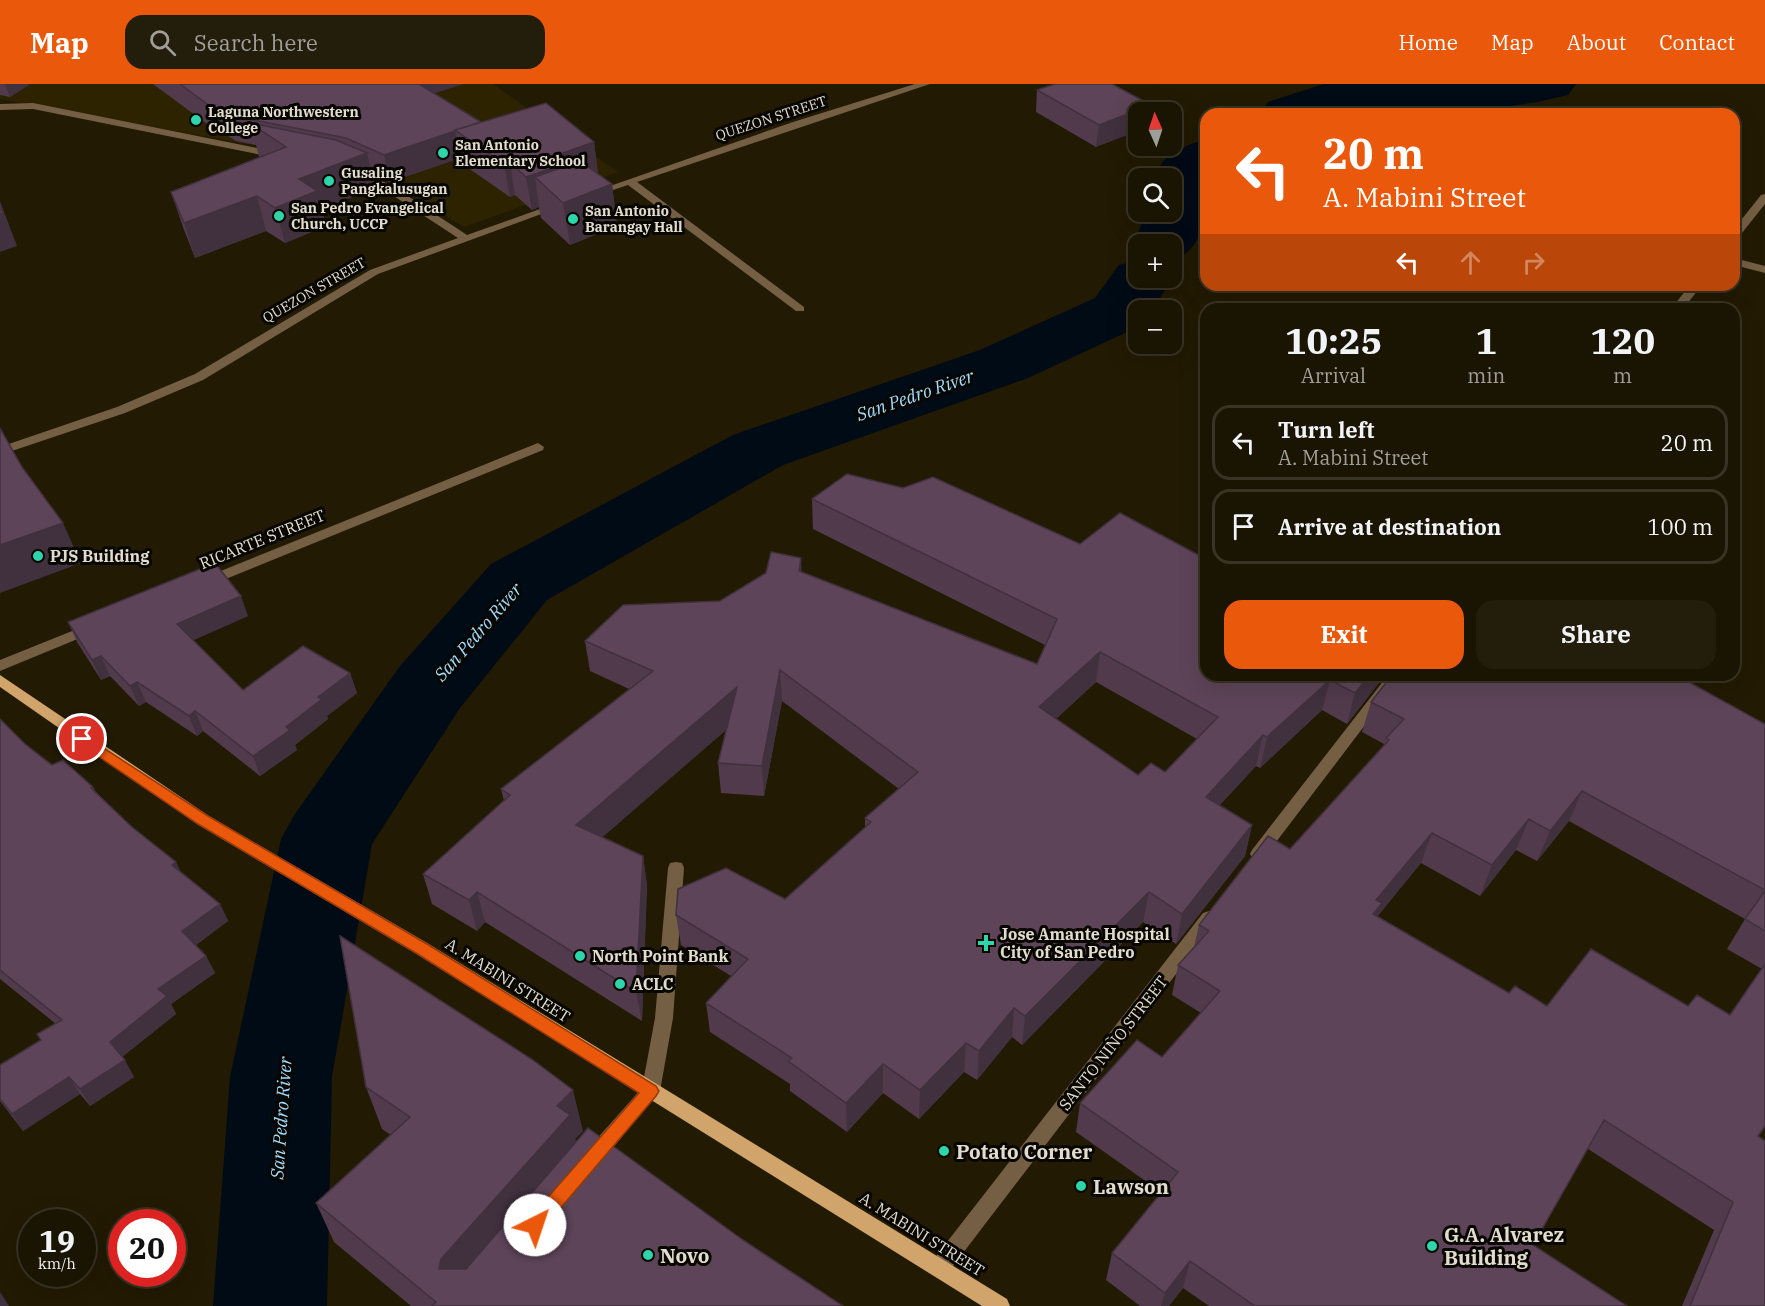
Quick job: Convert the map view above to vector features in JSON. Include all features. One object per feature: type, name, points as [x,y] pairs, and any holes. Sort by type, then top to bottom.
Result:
[{"type":"main road","name":"A. MABINI STREET","points":[[0,680],[82,739],[203,820],[421,948],[1000,1306]]},
{"type":"street","name":"QUEZON STREET","points":[[0,451],[122,411],[199,377],[374,272],[629,181],[925,84]]},
{"type":"street","points":[[0,106],[33,106],[293,158]]},
{"type":"street","points":[[348,169],[387,187],[466,239]]},
{"type":"street","points":[[629,181],[800,309]]},
{"type":"street","points":[[1740,228],[1765,197]]},
{"type":"street","points":[[1740,263],[1765,270]]},
{"type":"street","points":[[1682,303],[1691,291]]},
{"type":"street","name":"RICARTE STREET","points":[[198,585],[538,447]]},
{"type":"street","points":[[0,666],[110,621]]},
{"type":"street","points":[[1251,863],[1390,681]]},
{"type":"street","points":[[584,1168],[651,1091],[664,1018],[676,868]]},
{"type":"street","name":"SANTO NIÑO STREET","points":[[940,1267],[1222,901]]},
{"type":"shaded area","name":"San Antonio Elementary School","points":[[0,84],[493,84],[618,172],[464,227],[394,185],[352,166],[318,157],[0,99]]},
{"type":"building","points":[[180,84],[419,84],[481,122],[384,155],[346,138],[228,115],[218,108],[214,109]]},
{"type":"building","points":[[1055,84],[1112,84],[1145,102],[1128,102],[1128,114],[1099,125],[1037,90]]},
{"type":"building","points":[[546,103],[594,142],[560,154],[570,162],[526,177],[510,162],[504,164],[455,130]]},
{"type":"building","points":[[250,123],[336,140],[367,153],[299,179],[317,191],[275,208],[257,196],[184,223],[171,192],[286,147]]},
{"type":"building","points":[[580,161],[612,184],[563,203],[535,177]]},
{"type":"building","points":[[0,428],[22,467],[63,523],[0,545]]},
{"type":"building","points":[[847,474],[903,488],[933,477],[1080,544],[1120,513],[1200,556],[1200,681],[1329,681],[1267,737],[1263,735],[1206,797],[1252,825],[1182,914],[1149,892],[1025,1016],[1014,1008],[979,1051],[966,1043],[920,1090],[883,1064],[846,1103],[788,1061],[792,1058],[706,1003],[748,959],[676,915],[678,889],[726,868],[785,899],[871,822],[865,818],[918,772],[780,670],[762,766],[718,763],[737,687],[576,825],[643,856],[636,992],[477,892],[469,900],[423,874],[510,795],[501,789],[653,671],[585,641],[623,605],[720,601],[766,573],[771,552],[801,558],[799,571],[1037,664],[1057,619],[812,499]],"holes":[[[1100,652],[1218,717],[1165,772],[1151,763],[1138,775],[1039,707]]]},
{"type":"building","points":[[215,563],[241,596],[177,624],[243,690],[303,646],[350,673],[318,697],[322,699],[286,727],[290,730],[253,756],[195,711],[189,716],[137,682],[130,686],[101,656],[92,660],[68,622]]},
{"type":"building","points":[[1332,681],[1365,681],[1355,693]]},
{"type":"building","points":[[1387,681],[1687,681],[1765,724],[1765,890],[1582,791],[1550,831],[1529,819],[1492,865],[1432,833],[1376,900],[1382,903],[1373,914],[1509,993],[1515,986],[1547,1006],[1591,949],[1688,1006],[1697,995],[1730,1015],[1765,964],[1765,1126],[1758,1136],[1765,1141],[1765,1306],[1690,1306],[1733,1202],[1604,1120],[1533,1245],[1627,1306],[1255,1306],[1190,1261],[1165,1293],[1112,1253],[1178,1172],[1080,1103],[1137,1040],[1162,1057],[1220,991],[1178,965],[1209,931],[1199,925],[1268,836],[1290,849],[1389,740],[1386,738],[1404,719],[1371,702]]},
{"type":"building","points":[[0,719],[25,744],[52,765],[63,760],[132,827],[176,862],[172,865],[220,904],[182,931],[206,956],[158,989],[167,996],[110,1042],[125,1060],[80,1089],[69,1077],[12,1114],[0,1099],[0,1065],[41,1040],[37,1034],[62,1020],[0,970]]},
{"type":"building","points":[[1765,891],[1765,931],[1745,919]]},
{"type":"building","points":[[340,936],[533,1060],[573,1090],[557,1106],[570,1115],[441,1259],[439,1269],[466,1269],[588,1128],[743,1240],[843,1306],[432,1306],[436,1302],[316,1203],[410,1117],[366,1087]]},
{"type":"waterway","name":"San Pedro River","points":[[1305,108],[1330,99],[1409,97],[1516,90],[1549,84]]},
{"type":"waterway","name":"San Pedro River","points":[[1169,234],[1187,168],[1200,160]]},
{"type":"waterway","name":"San Pedro River","points":[[270,1306],[281,1077],[327,839],[430,687],[519,582],[758,450],[1004,364],[1118,312],[1134,288]]},
{"type":"place","name":"Laguna Northwestern College","points":[[196,120]]},
{"type":"place","name":"San Antonio Elementary School","points":[[443,153]]},
{"type":"place","name":"Gusaling Pangkalusugan","points":[[329,181]]},
{"type":"place","name":"San Pedro Evangelical Church, UCCP","points":[[279,216]]},
{"type":"place","name":"San Antonio Barangay Hall","points":[[573,219]]},
{"type":"place","name":"PJS Building","points":[[38,556]]},
{"type":"place","name":"Jose Amante Hospital City of San Pedro","points":[[986,943]]},
{"type":"place","name":"North Point Bank","points":[[580,956]]},
{"type":"place","name":"ACLC","points":[[620,984]]},
{"type":"place","name":"Potato Corner","points":[[944,1151]]},
{"type":"place","name":"Lawson","points":[[1081,1186]]},
{"type":"place","name":"G.A. Alvarez Building","points":[[1432,1246]]},
{"type":"place","name":"Novo","points":[[648,1255]]},
{"type":"route","points":[[82,739],[203,820],[421,948],[651,1091],[535,1225]]}]
